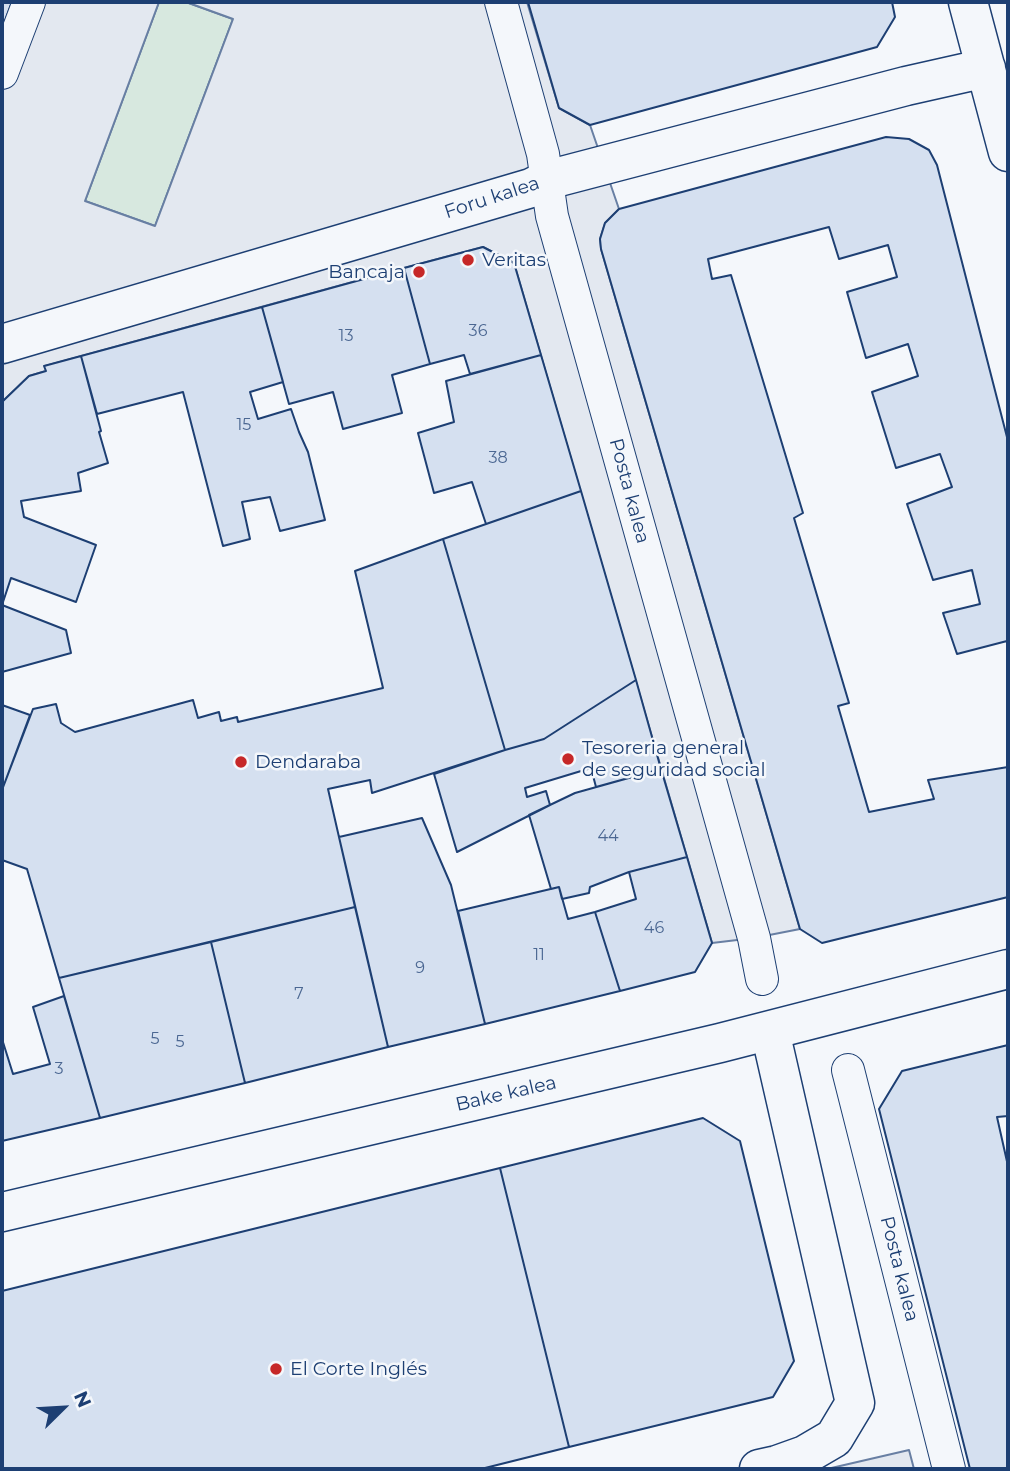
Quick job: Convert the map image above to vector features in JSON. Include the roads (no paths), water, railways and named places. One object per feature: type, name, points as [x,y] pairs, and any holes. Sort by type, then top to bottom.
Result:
[{"type":"street","points":[[2,72],[29,2]]},
{"type":"street","name":"Posta kalea","points":[[501,2],[543,154],[552,216],[754,938],[762,979]]},
{"type":"street","points":[[968,2],[1008,152]]},
{"type":"street","name":"Foru kalea","points":[[2,344],[531,188],[547,180],[899,88],[986,68]]},
{"type":"street","name":"Bake kalea","points":[[2,1212],[770,1031],[1008,969]]},
{"type":"street","points":[[759,1469],[805,1455],[834,1438],[856,1403],[770,1031]]},
{"type":"street","name":"Posta kalea","points":[[848,1070],[949,1469]]},
{"type":"place","name":"Veritas","points":[[468,260]]},
{"type":"place","name":"Bancaja","points":[[419,272]]},
{"type":"place","name":"Tesoreria general de seguridad social","points":[[568,759]]},
{"type":"place","name":"Dendaraba","points":[[241,762]]},
{"type":"place","name":"El Corte Inglés","points":[[276,1369]]}]
